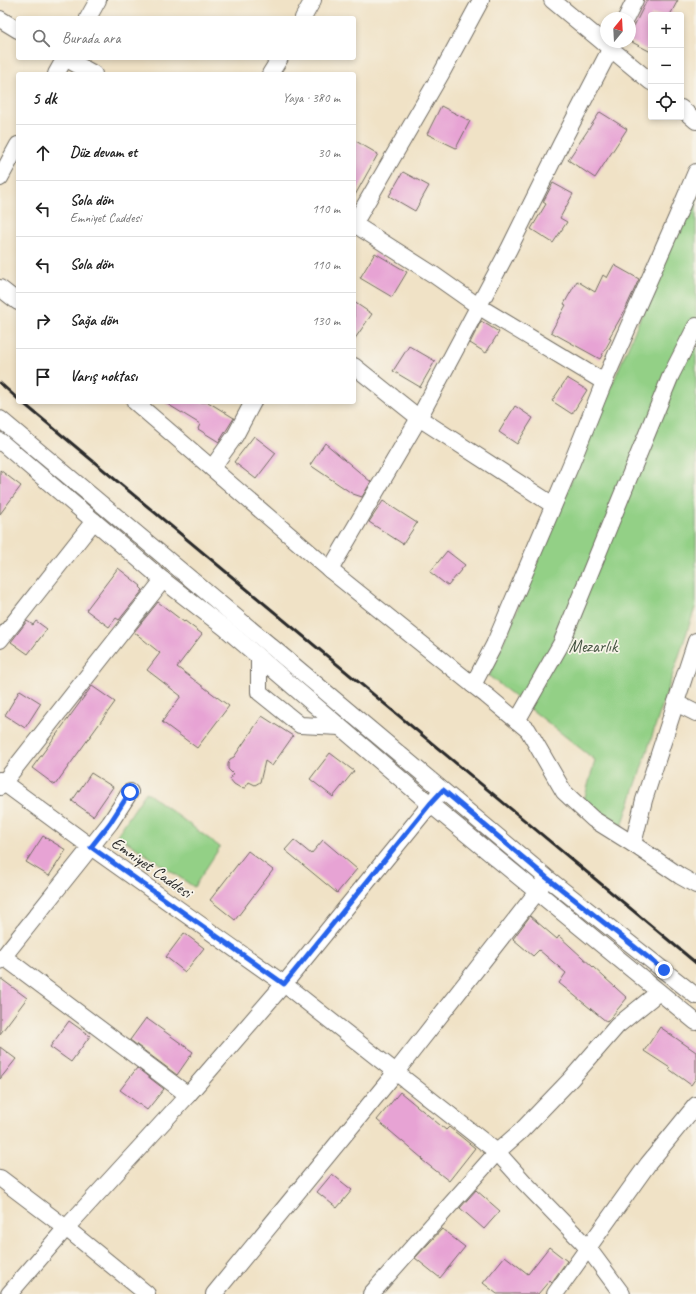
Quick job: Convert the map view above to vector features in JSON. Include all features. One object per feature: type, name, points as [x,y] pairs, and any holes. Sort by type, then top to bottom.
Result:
[{"type":"street","points":[[89,16],[98,0]]},
{"type":"street","points":[[304,16],[313,0]]},
{"type":"street","points":[[356,221],[441,74],[481,0]]},
{"type":"street","points":[[552,0],[600,36]]},
{"type":"street","points":[[629,12],[635,0]]},
{"type":"street","points":[[0,19],[16,29]]},
{"type":"street","points":[[330,570],[419,418],[509,249],[610,48]]},
{"type":"street","points":[[615,48],[648,79]]},
{"type":"street","points":[[57,72],[64,60]]},
{"type":"street","points":[[69,60],[90,72]]},
{"type":"street","points":[[271,72],[279,60]]},
{"type":"street","points":[[684,111],[696,121]]},
{"type":"street","points":[[0,178],[16,148]]},
{"type":"street","points":[[473,685],[494,644],[604,382],[696,172]]},
{"type":"street","points":[[356,225],[434,275],[478,306],[604,382]]},
{"type":"street","points":[[0,288],[16,300]]},
{"type":"street","points":[[517,721],[561,644],[671,375],[696,326]]},
{"type":"street","points":[[356,368],[419,418],[553,505]]},
{"type":"street","points":[[137,404],[330,570],[528,730],[564,792],[593,819],[696,885]]},
{"type":"street","points":[[212,468],[235,436],[252,404]]},
{"type":"street","points":[[0,419],[546,877],[696,996]]},
{"type":"street","points":[[0,441],[163,580],[225,628],[430,804],[696,1022]]},
{"type":"street","points":[[3,631],[94,521]]},
{"type":"street","points":[[1,783],[163,580]]},
{"type":"street","points":[[633,844],[644,800],[696,641]]},
{"type":"street","points":[[259,658],[259,692],[300,725],[340,728]]},
{"type":"street","points":[[676,703],[696,712]]},
{"type":"street","name":"Emniyet Caddesi","points":[[1,783],[284,984],[497,1152],[588,1248],[622,1294]]},
{"type":"street","points":[[9,1294],[66,1228],[188,1095],[284,984],[443,790]]},
{"type":"street","points":[[130,792],[110,823],[2,959],[188,1095]]},
{"type":"street","points":[[214,1294],[396,1072],[537,892],[546,877]]},
{"type":"street","points":[[371,1294],[497,1152],[521,1131],[571,1079],[617,1026],[659,992]]},
{"type":"street","points":[[555,1294],[648,1164],[696,1106]]},
{"type":"street","points":[[0,1178],[66,1228],[147,1294]]},
{"type":"green space","name":"Mezarlık","points":[[696,186],[696,605],[622,826],[584,800],[595,760],[489,676]]},
{"type":"green space","points":[[146,792],[220,847],[194,887],[117,835]]},
{"type":"building","points":[[647,0],[678,0],[672,12],[648,12],[648,50],[636,44],[636,22]]},
{"type":"building","points":[[441,106],[470,121],[456,148],[427,134]]},
{"type":"building","points":[[600,112],[627,129],[595,178],[568,160]]},
{"type":"building","points":[[356,141],[378,154],[356,193]]},
{"type":"building","points":[[403,172],[429,186],[415,211],[389,196]]},
{"type":"building","points":[[553,183],[573,194],[560,218],[567,222],[553,243],[531,229],[546,204],[543,202]]},
{"type":"building","points":[[375,253],[407,272],[392,297],[360,278]]},
{"type":"building","points":[[614,265],[639,279],[600,359],[551,332],[577,281],[595,292],[603,275],[607,278]]},
{"type":"building","points":[[356,303],[372,314],[356,337]]},
{"type":"building","points":[[481,321],[499,332],[486,353],[470,343]]},
{"type":"building","points":[[409,346],[435,361],[420,387],[393,371]]},
{"type":"building","points":[[567,378],[587,390],[572,414],[552,401]]},
{"type":"building","points":[[167,404],[211,404],[234,418],[219,442],[198,429],[200,424]]},
{"type":"building","points":[[515,406],[533,418],[517,444],[499,432]]},
{"type":"building","points":[[254,436],[276,453],[256,479],[234,462]]},
{"type":"building","points":[[325,443],[371,482],[362,497],[353,494],[310,465]]},
{"type":"building","points":[[0,470],[21,486],[0,514]]},
{"type":"building","points":[[383,501],[417,523],[403,544],[369,522]]},
{"type":"building","points":[[447,551],[465,565],[448,586],[430,572]]},
{"type":"building","points":[[118,568],[141,586],[140,587],[143,590],[119,620],[116,618],[109,627],[86,610]]},
{"type":"building","points":[[158,602],[202,634],[177,667],[229,706],[197,748],[162,722],[181,696],[147,670],[160,653],[134,632]]},
{"type":"building","points":[[27,621],[33,625],[36,621],[47,629],[28,654],[11,642]]},
{"type":"building","points":[[92,686],[115,702],[55,785],[32,768]]},
{"type":"building","points":[[20,690],[41,703],[25,728],[5,715]]},
{"type":"building","points":[[262,716],[293,736],[272,766],[265,761],[260,782],[255,785],[249,782],[245,788],[239,787],[230,779],[233,774],[228,769],[228,764],[230,759],[234,757]]},
{"type":"building","points":[[330,753],[354,771],[333,797],[310,779]]},
{"type":"building","points":[[91,773],[113,787],[93,816],[72,801]]},
{"type":"building","points":[[43,836],[66,850],[49,876],[26,862]]},
{"type":"building","points":[[294,840],[311,854],[323,840],[357,869],[337,893],[285,850]]},
{"type":"building","points":[[248,851],[273,870],[235,920],[210,900]]},
{"type":"building","points":[[530,916],[557,939],[559,936],[627,998],[607,1022],[559,983],[566,973],[539,950],[533,956],[513,939]]},
{"type":"building","points":[[184,933],[204,948],[185,972],[166,957]]},
{"type":"building","points":[[0,978],[27,998],[0,1034]]},
{"type":"building","points":[[146,1018],[193,1052],[177,1075],[130,1040]]},
{"type":"building","points":[[69,1021],[90,1036],[71,1062],[50,1047]]},
{"type":"building","points":[[660,1027],[696,1052],[696,1078],[691,1085],[669,1069],[670,1068],[644,1051]]},
{"type":"building","points":[[0,1047],[16,1059],[0,1079]]},
{"type":"building","points":[[137,1068],[164,1089],[147,1110],[120,1090]]},
{"type":"building","points":[[400,1092],[446,1130],[449,1127],[475,1148],[449,1181],[422,1160],[423,1159],[377,1120]]},
{"type":"building","points":[[332,1174],[352,1190],[337,1208],[317,1192]]},
{"type":"building","points":[[476,1190],[500,1211],[484,1229],[460,1208]]},
{"type":"building","points":[[442,1229],[465,1247],[440,1278],[415,1258]]},
{"type":"building","points":[[549,1247],[567,1261],[552,1282],[550,1280],[538,1294],[497,1294],[483,1283],[505,1256],[528,1274]]},
{"type":"railway","points":[[0,383],[16,397]]},
{"type":"railway","points":[[24,404],[696,963]]},
{"type":"route","points":[[130,792],[110,823],[91,847],[284,984],[443,790],[546,877],[664,970]]}]
